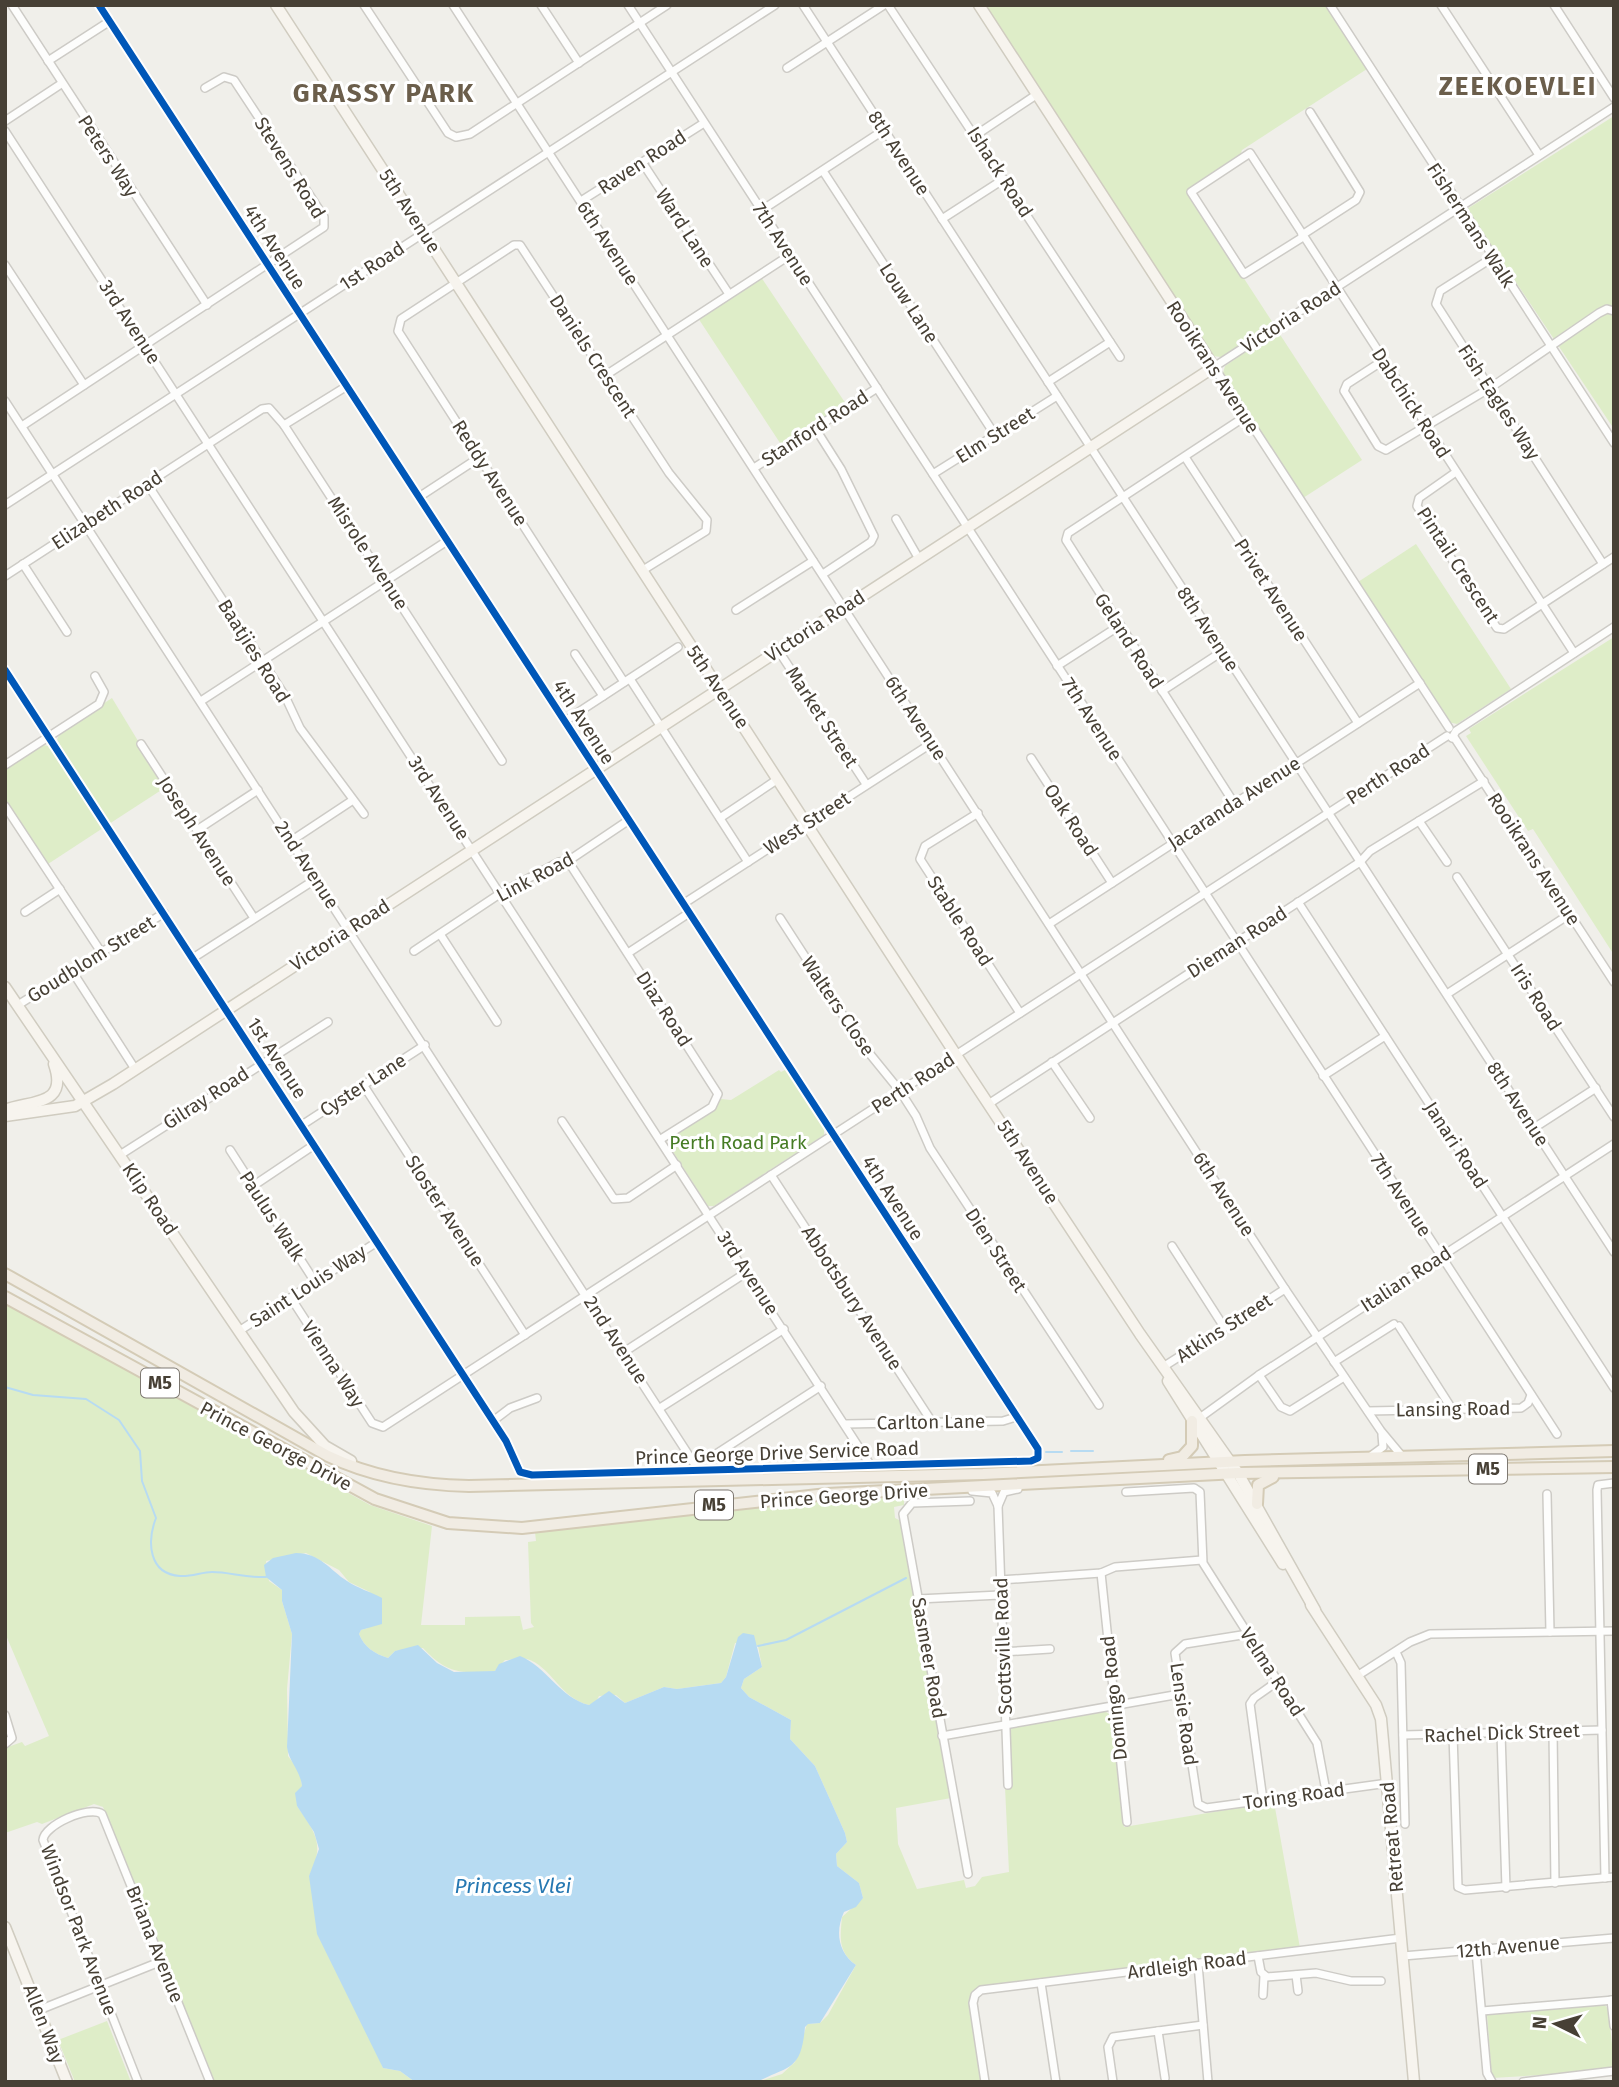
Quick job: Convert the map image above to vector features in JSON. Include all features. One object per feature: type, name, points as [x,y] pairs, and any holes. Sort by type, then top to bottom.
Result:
[{"type":"main road","name":"Prince George Drive","points":[[5,1274],[349,1466],[419,1483],[469,1486],[1614,1451]]},
{"type":"main road","name":"Prince George Drive","points":[[5,1297],[351,1487],[421,1517],[457,1525],[533,1527],[780,1498],[1238,1473],[1614,1467]]},
{"type":"main road","points":[[1139,1466],[1185,1454],[1194,1440],[1196,1419]]},
{"type":"main road","points":[[308,1445],[322,1464],[346,1479],[351,1487]]},
{"type":"main road","points":[[1257,1504],[1256,1487],[1268,1478],[1346,1471]]},
{"type":"street","name":"Peters Way","points":[[12,5],[207,306]]},
{"type":"street","name":"4th Avenue","points":[[99,5],[1038,1449],[1039,1457]]},
{"type":"street","name":"5th Avenue","points":[[276,5],[957,1055],[1196,1419],[1238,1473]]},
{"type":"street","points":[[365,5],[452,136],[470,134],[667,5]]},
{"type":"street","name":"6th Avenue","points":[[453,5],[1285,1289],[1381,1431],[1395,1450],[1405,1457]]},
{"type":"street","points":[[541,5],[579,63]]},
{"type":"street","name":"7th Avenue","points":[[628,5],[1557,1434]]},
{"type":"street","name":"1st Road","points":[[5,505],[775,5]]},
{"type":"street","name":"8th Avenue","points":[[803,5],[1614,1252]]},
{"type":"street","name":"Ishack Road","points":[[787,68],[886,5],[976,135],[1120,357]]},
{"type":"street","name":"Rooikrans Avenue","points":[[979,5],[1614,982]]},
{"type":"street","name":"Fishermans Walk","points":[[1330,5],[1614,443]]},
{"type":"street","points":[[1441,5],[1539,155]]},
{"type":"street","points":[[1554,5],[1614,98]]},
{"type":"street","points":[[48,61],[110,21]]},
{"type":"street","name":"Stevens Road","points":[[22,426],[321,230],[325,224],[324,217],[234,80],[224,77],[205,88]]},
{"type":"street","points":[[5,121],[61,83]]},
{"type":"street","points":[[976,135],[1036,95]]},
{"type":"street","name":"Victoria Road","points":[[5,1116],[75,1107],[83,1103],[1614,107]]},
{"type":"street","points":[[1303,236],[1356,200],[1360,192],[1310,112]]},
{"type":"street","name":"Raven Road","points":[[581,201],[704,122]]},
{"type":"street","points":[[762,210],[884,130]]},
{"type":"street","name":"3rd Avenue","points":[[5,131],[871,1465]]},
{"type":"street","name":"Dabchick Road","points":[[1303,236],[1244,274],[1191,193],[1250,153],[1574,653]]},
{"type":"street","name":"Ward Lane","points":[[642,162],[729,294]]},
{"type":"street","name":"Louw Lane","points":[[823,171],[995,435]]},
{"type":"street","points":[[942,219],[1004,179]]},
{"type":"street","name":"Daniels Crescent","points":[[457,282],[514,244],[520,245],[669,473],[707,520],[708,527],[643,570]]},
{"type":"street","points":[[606,375],[790,255]]},
{"type":"street","name":"Fish Eagles Way","points":[[1492,258],[1440,291],[1436,302],[1602,564]]},
{"type":"street","points":[[5,265],[84,385]]},
{"type":"street","name":"Reddy Avenue","points":[[457,282],[401,319],[397,326],[400,335],[627,681],[661,726],[748,862]]},
{"type":"street","points":[[1384,360],[1347,384],[1344,391],[1378,446],[1388,450],[1490,388],[1549,345],[1604,311],[1614,311]]},
{"type":"street","points":[[1048,382],[1110,342]]},
{"type":"street","points":[[209,443],[265,408],[275,411],[284,425],[346,386]]},
{"type":"street","name":"Stanford Road","points":[[754,468],[877,388]]},
{"type":"street","name":"Elm Street","points":[[933,474],[1057,396]]},
{"type":"street","name":"2nd Avenue","points":[[5,401],[587,1294],[699,1471]]},
{"type":"street","points":[[1123,497],[1246,416]]},
{"type":"street","name":"Misrole Avenue","points":[[284,425],[502,761]]},
{"type":"street","points":[[815,428],[841,469],[874,536],[871,542],[822,574]]},
{"type":"street","name":"Elizabeth Road","points":[[5,576],[209,443]]},
{"type":"street","points":[[419,498],[480,457]]},
{"type":"street","name":"Privet Avenue","points":[[1185,457],[1358,723]]},
{"type":"street","name":"Pintail Crescent","points":[[1456,472],[1418,500],[1417,506],[1431,528],[1497,628],[1504,629],[1541,603]]},
{"type":"street","name":"Baatjies Road","points":[[148,485],[262,661],[300,727],[364,814]]},
{"type":"street","name":"Geland Road","points":[[1123,497],[1068,533],[1066,540],[1234,803]]},
{"type":"street","points":[[896,519],[919,559]]},
{"type":"street","points":[[201,701],[447,541]]},
{"type":"street","points":[[1541,603],[1614,557]]},
{"type":"street","points":[[736,610],[813,561]]},
{"type":"street","points":[[23,564],[67,632]]},
{"type":"street","points":[[1058,666],[1119,626]]},
{"type":"street","name":"Perth Road","points":[[378,1427],[526,1335],[1614,627]]},
{"type":"street","points":[[565,721],[678,647]]},
{"type":"street","name":"Market Street","points":[[778,650],[866,784]]},
{"type":"street","points":[[1162,691],[1223,651]]},
{"type":"street","points":[[575,654],[603,696]]},
{"type":"street","name":"1st Avenue","points":[[5,670],[510,1447],[517,1466]]},
{"type":"street","points":[[5,765],[99,704],[104,692],[95,676]]},
{"type":"street","name":"Jacaranda Avenue","points":[[1049,924],[1420,683]]},
{"type":"street","name":"West Street","points":[[683,904],[932,743]]},
{"type":"street","name":"Joseph Avenue","points":[[141,744],[254,918]]},
{"type":"street","name":"Oak Road","points":[[1031,758],[1112,883]]},
{"type":"street","points":[[720,818],[778,779]]},
{"type":"street","name":"Dieman Road","points":[[990,1102],[1360,862],[1370,851],[1484,781]]},
{"type":"street","points":[[197,830],[258,790]]},
{"type":"street","points":[[291,841],[353,800]]},
{"type":"street","points":[[5,806],[101,952]]},
{"type":"street","name":"Stable Road","points":[[978,813],[925,846],[920,859],[1020,1013]]},
{"type":"street","name":"Link Road","points":[[414,951],[501,893],[556,863],[568,861],[629,820]]},
{"type":"street","points":[[1419,821],[1447,862]]},
{"type":"street","name":"Diaz Road","points":[[568,861],[718,1094],[712,1107],[660,1139]]},
{"type":"street","name":"Iris Road","points":[[1457,877],[1614,1117]]},
{"type":"street","points":[[192,958],[316,879]]},
{"type":"street","points":[[25,912],[60,889]]},
{"type":"street","name":"Janari Road","points":[[1298,902],[1614,1388]]},
{"type":"street","name":"Goudblom Street","points":[[18,1005],[164,913]]},
{"type":"street","points":[[628,953],[689,913]]},
{"type":"street","points":[[1447,994],[1570,914]]},
{"type":"street","name":"Walters Close","points":[[780,918],[861,1044],[900,1091]]},
{"type":"street","points":[[440,934],[497,1022]]},
{"type":"street","points":[[72,971],[135,1069]]},
{"type":"street","name":"Klip Road","points":[[5,987],[294,1412],[325,1446],[376,1474]]},
{"type":"street","name":"Gilray Road","points":[[120,1155],[328,1022]]},
{"type":"street","points":[[1323,1076],[1385,1036]]},
{"type":"street","name":"Cyster Lane","points":[[302,1125],[425,1045]]},
{"type":"street","points":[[5,1110],[40,1102],[53,1093],[57,1076],[50,1054]]},
{"type":"street","points":[[1052,1062],[1090,1118]]},
{"type":"street","name":"Sloster Avenue","points":[[364,1086],[526,1335]]},
{"type":"street","points":[[1534,1128],[1595,1088]]},
{"type":"street","name":"Dien Street","points":[[900,1091],[916,1116],[927,1144],[1099,1405]]},
{"type":"street","points":[[562,1121],[614,1199],[628,1198],[677,1165]]},
{"type":"street","name":"Italian Road","points":[[1196,1419],[1259,1375],[1614,1144]]},
{"type":"street","points":[[253,1186],[314,1145]]},
{"type":"street","name":"Paulus Walk","points":[[230,1150],[315,1282]]},
{"type":"street","name":"Abbotsbury Avenue","points":[[771,1175],[932,1422]]},
{"type":"street","name":"Saint Louis Way","points":[[239,1331],[377,1242]]},
{"type":"street","points":[[1172,1246],[1224,1327]]},
{"type":"street","points":[[624,1352],[747,1272]]},
{"type":"street","name":"Atkins Street","points":[[1163,1367],[1285,1289]]},
{"type":"street","name":"Vienna Way","points":[[291,1298],[366,1415],[378,1427]]},
{"type":"street","points":[[1335,1362],[1397,1325],[1452,1409]]},
{"type":"street","points":[[660,1408],[784,1329]]},
{"type":"street","points":[[1259,1375],[1281,1407],[1290,1410],[1344,1377]]},
{"type":"street","points":[[710,1458],[821,1386]]},
{"type":"street","name":"Lansing Road","points":[[1368,1411],[1521,1408],[1528,1404],[1531,1395]]},
{"type":"street","points":[[493,1421],[510,1408],[537,1398]]},
{"type":"street","name":"Klip Road","points":[[294,1412],[308,1445]]},
{"type":"street","name":"Carlton Lane","points":[[846,1424],[1003,1421],[1016,1417]]},
{"type":"street","name":"5th Avenue","points":[[1196,1419],[1224,1474]]},
{"type":"street","points":[[1368,1458],[1383,1447],[1381,1431]]},
{"type":"street","name":"Prince George Drive Service Road","points":[[517,1466],[527,1475],[1031,1461],[1039,1457]]},
{"type":"street","name":"Retreat Road","points":[[1238,1473],[1315,1610]]},
{"type":"street","name":"Retreat Road","points":[[1224,1474],[1315,1610],[1380,1715],[1414,2082]]},
{"type":"street","points":[[1454,1734],[1457,1884],[1465,1891],[1610,1878],[1602,1730],[1597,1490],[1598,1485],[1614,1483]]},
{"type":"street","points":[[998,1506],[1004,1492],[1042,1484]]},
{"type":"street","points":[[941,1490],[990,1492],[998,1506]]},
{"type":"street","points":[[1000,1580],[1101,1573],[1115,1567],[1202,1560],[1200,1496],[1197,1490],[1126,1492]]},
{"type":"street","points":[[1547,1494],[1550,1632]]},
{"type":"street","name":"Sasmeer Road","points":[[968,1874],[904,1509],[912,1503],[970,1501]]},
{"type":"street","name":"Scottsville Road","points":[[998,1506],[1008,1785]]},
{"type":"street","name":"Velma Road","points":[[1202,1560],[1319,1747],[1326,1790]]},
{"type":"street","name":"Domingo Road","points":[[1101,1573],[1127,1822]]},
{"type":"street","points":[[918,1599],[1000,1595]]},
{"type":"street","points":[[1357,1676],[1430,1634],[1614,1631]]},
{"type":"street","name":"Lensie Road","points":[[1201,1807],[1196,1799],[1175,1653],[1179,1647],[1248,1634]]},
{"type":"street","points":[[1002,1652],[1050,1649]]},
{"type":"street","points":[[1396,1652],[1401,1663],[1405,1824]]},
{"type":"street","points":[[1264,1800],[1250,1704],[1278,1681]]},
{"type":"street","points":[[942,1735],[1181,1694]]},
{"type":"street","points":[[5,1715],[12,1738],[5,1744]]},
{"type":"street","name":"Rachel Dick Street","points":[[1403,1735],[1602,1730]]},
{"type":"street","points":[[1553,1731],[1555,1883]]},
{"type":"street","points":[[1501,1733],[1506,1888]]},
{"type":"street","name":"Toring Road","points":[[1201,1807],[1388,1783]]},
{"type":"street","name":"Windsor Park Avenue","points":[[96,1810],[89,1810],[50,1827],[43,1837],[138,2082]]},
{"type":"street","name":"Briana Avenue","points":[[96,1810],[102,1814],[210,2082]]},
{"type":"street","name":"Allen Way","points":[[5,1927],[67,2082]]},
{"type":"street","name":"Ardleigh Road","points":[[985,2082],[973,2003],[975,1995],[981,1990],[1401,1938]]},
{"type":"street","name":"12th Avenue","points":[[1403,1956],[1614,1938]]},
{"type":"street","points":[[1476,1951],[1487,2073],[1492,2082]]},
{"type":"street","points":[[1258,1956],[1264,1976],[1263,1994]]},
{"type":"street","points":[[40,2010],[162,1961]]},
{"type":"street","points":[[1198,1964],[1208,2082]]},
{"type":"street","points":[[1264,1976],[1316,1973],[1352,1981],[1381,1981]]},
{"type":"street","points":[[1296,1975],[1298,1991]]},
{"type":"street","points":[[1041,1983],[1056,2082]]},
{"type":"street","points":[[1482,2011],[1612,2000],[1614,2026]]},
{"type":"street","points":[[1113,2082],[1108,2047],[1115,2036],[1203,2025]]},
{"type":"street","points":[[1158,2031],[1165,2078]]},
{"type":"street","points":[[1523,2082],[1614,2071]]},
{"type":"green space","points":[[982,5],[1325,5],[1367,69],[1242,150],[1240,156],[1187,191],[1273,323],[1221,357],[1213,356]]},
{"type":"green space","points":[[1614,116],[1614,429],[1467,209]]},
{"type":"green space","points":[[761,277],[846,404],[782,446],[698,318]]},
{"type":"green space","points":[[1277,330],[1362,460],[1303,498],[1223,373],[1225,366]]},
{"type":"green space","points":[[1416,544],[1511,689],[1457,724],[1448,722],[1358,582]]},
{"type":"green space","points":[[1614,637],[1614,955],[1533,829],[1528,831],[1466,736],[1471,733],[1469,729]]},
{"type":"green space","points":[[112,698],[166,787],[109,824],[57,740],[60,732]]},
{"type":"green space","points":[[42,745],[50,746],[103,828],[48,864],[5,799],[5,769]]},
{"type":"green space","name":"Perth Road Park","points":[[787,1069],[824,1127],[824,1135],[714,1206],[708,1206],[670,1147],[670,1139],[715,1108],[721,1099],[731,1100],[779,1070],[781,1072]]},
{"type":"green space","points":[[5,1303],[370,1505],[432,1526],[421,1625],[465,1625],[465,1617],[520,1616],[523,1630],[534,1627],[531,1623],[528,1542],[536,1541],[535,1532],[777,1504],[904,1497],[904,1505],[894,1507],[895,1518],[901,1521],[951,1798],[896,1808],[898,1844],[917,1889],[964,1880],[966,1888],[975,1886],[982,1877],[1009,1872],[1005,1787],[1011,1728],[1105,1711],[1113,1717],[1124,1827],[1274,1802],[1300,1948],[976,1990],[970,2000],[982,2082],[757,2082],[782,2074],[795,2062],[807,2024],[820,2023],[828,2015],[856,1965],[843,1950],[842,1917],[863,1898],[859,1883],[837,1866],[836,1854],[847,1842],[845,1833],[815,1766],[790,1739],[791,1720],[749,1697],[741,1688],[744,1679],[762,1667],[758,1646],[735,1643],[726,1677],[721,1683],[677,1689],[664,1687],[625,1703],[616,1695],[599,1696],[596,1702],[589,1705],[579,1702],[535,1662],[527,1659],[505,1660],[495,1671],[464,1672],[440,1663],[423,1648],[395,1651],[388,1658],[379,1654],[367,1646],[359,1634],[361,1630],[368,1628],[370,1592],[349,1582],[339,1570],[306,1553],[266,1561],[269,1581],[282,1590],[282,1601],[292,1634],[287,1689],[288,1756],[300,1772],[302,1786],[297,1806],[316,1840],[317,1856],[309,1876],[383,2068],[400,2071],[415,2082],[212,2082],[103,1807],[94,1804],[42,1824],[37,1822],[5,1833],[5,1748],[22,1742],[25,1746],[49,1736],[5,1633]]},
{"type":"green space","points":[[1604,2004],[1608,2009],[1614,2062],[1609,2071],[1492,2078],[1487,2015]]},
{"type":"green space","points":[[107,2021],[131,2082],[75,2082],[58,2040]]},
{"type":"water","name":"Princess Vlei","points":[[296,1553],[318,1559],[351,1583],[382,1598],[382,1624],[361,1630],[359,1634],[370,1649],[379,1654],[388,1658],[395,1651],[418,1645],[437,1663],[454,1672],[495,1671],[499,1664],[520,1656],[538,1667],[570,1696],[589,1705],[609,1691],[625,1703],[664,1687],[677,1689],[721,1683],[726,1677],[738,1637],[743,1633],[754,1635],[762,1667],[744,1679],[741,1688],[749,1697],[791,1720],[790,1739],[815,1766],[845,1833],[847,1842],[836,1854],[837,1866],[859,1883],[863,1898],[856,1907],[844,1912],[839,1934],[845,1954],[856,1965],[820,2023],[808,2024],[805,2027],[800,2052],[792,2065],[757,2082],[415,2082],[400,2071],[383,2068],[317,1934],[309,1876],[319,1849],[314,1832],[297,1806],[295,1793],[302,1786],[287,1747],[292,1634],[282,1601],[282,1590],[266,1577],[264,1565],[273,1558]]},
{"type":"waterway","points":[[5,1387],[33,1395],[86,1399],[119,1420],[140,1451],[142,1481],[156,1518],[151,1546],[156,1563],[161,1569],[180,1576],[212,1572],[266,1577]]},
{"type":"waterway","points":[[1071,1451],[1093,1451]]},
{"type":"waterway","points":[[1046,1452],[1062,1452]]},
{"type":"waterway","points":[[758,1646],[786,1640],[906,1578]]},
{"type":"cycle path","points":[[5,670],[506,1441],[520,1472],[532,1475],[1031,1461],[1038,1458],[1038,1449],[99,5]]},
{"type":"district","name":"ZEEKOEVLEI","points":[[1518,86]]},
{"type":"district","name":"GRASSY PARK","points":[[384,93]]}]
